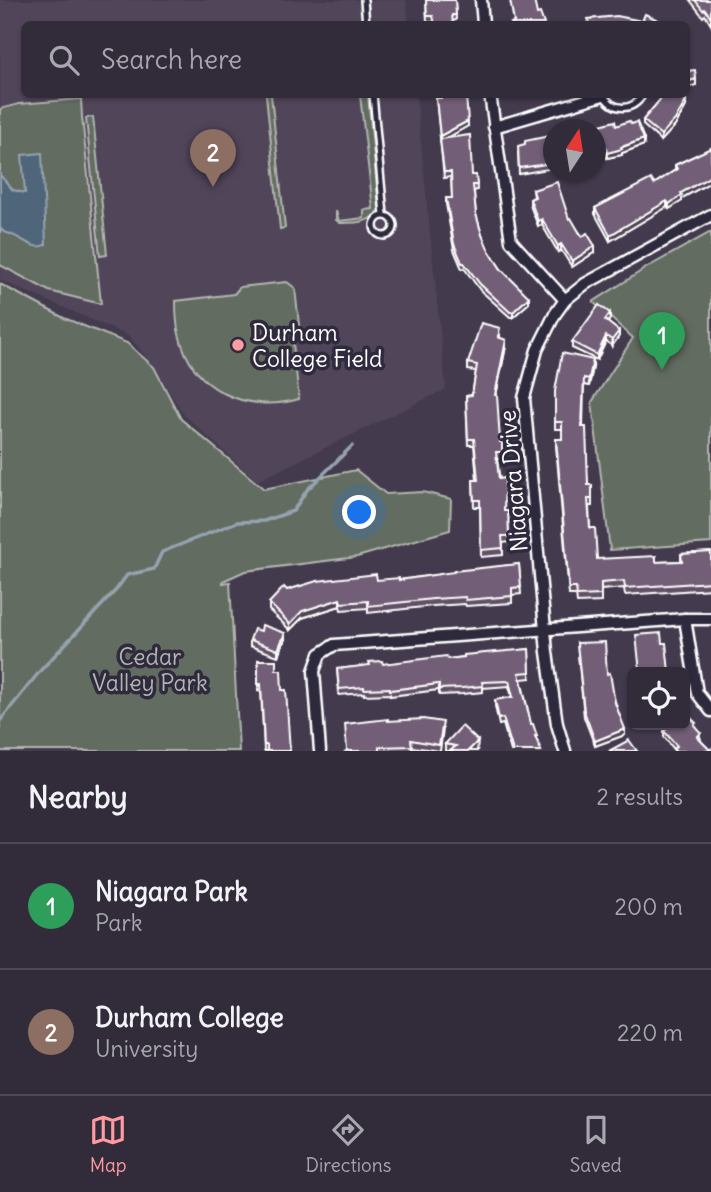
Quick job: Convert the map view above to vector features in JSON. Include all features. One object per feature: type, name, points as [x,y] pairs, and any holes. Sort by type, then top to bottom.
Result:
[{"type":"street","points":[[481,0],[483,21]]},
{"type":"street","points":[[490,98],[511,241],[565,300]]},
{"type":"street","points":[[494,127],[593,98]]},
{"type":"street","name":"Niagara Drive","points":[[565,751],[556,724],[545,630],[524,398],[537,350],[565,300],[585,284],[711,215]]},
{"type":"street","points":[[685,619],[697,693],[711,711]]},
{"type":"street","points":[[320,751],[314,671],[320,654],[334,645],[711,619]]},
{"type":"lane","points":[[364,0],[366,21]]},
{"type":"lane","points":[[373,98],[384,215]]},
{"type":"lane","points":[[606,98],[613,106],[620,108],[634,105],[640,98]]},
{"type":"lane","points":[[384,215],[392,220],[394,228],[392,233],[382,236],[374,231],[373,226],[376,218],[384,215]]},
{"type":"shaded area","points":[[0,0],[406,0],[409,21],[21,21],[21,98],[416,98],[446,389],[257,481],[184,415],[154,367],[129,336],[0,280]]},
{"type":"green space","points":[[266,98],[271,98],[285,228],[280,229]]},
{"type":"green space","points":[[360,98],[368,98],[379,209],[372,218],[357,223],[340,223],[336,220],[336,211],[339,221],[364,218],[364,210],[373,209]]},
{"type":"green space","points":[[81,99],[101,304],[49,291],[0,265],[0,109],[19,104]]},
{"type":"green space","points":[[93,117],[107,255],[100,256],[86,118]]},
{"type":"green space","points":[[711,232],[711,543],[610,550],[592,402],[633,338],[593,302],[646,268]]},
{"type":"green space","name":"Durham College Field","points":[[287,282],[295,288],[300,334],[293,343],[299,399],[260,403],[224,394],[209,384],[186,354],[178,330],[176,301],[234,294],[240,287]]},
{"type":"green space","name":"Cedar Valley Park","points":[[0,284],[64,318],[127,343],[154,367],[181,419],[264,489],[356,470],[386,494],[423,492],[451,499],[450,530],[357,557],[245,571],[223,581],[230,582],[239,751],[0,751]]},
{"type":"water","points":[[42,153],[46,244],[37,246],[0,228],[0,175],[13,190],[25,193],[22,155]]},
{"type":"building","points":[[426,0],[455,0],[456,15],[452,15],[453,21],[434,21],[433,16],[427,16]]},
{"type":"building","points":[[510,0],[534,0],[537,14],[540,13],[543,21],[514,21]]},
{"type":"building","points":[[695,0],[711,0],[711,18],[705,9]]},
{"type":"building","points":[[645,14],[660,21],[642,21]]},
{"type":"building","points":[[617,16],[642,21],[588,19]]},
{"type":"building","points":[[695,70],[696,79],[690,81],[690,71]]},
{"type":"building","points":[[436,98],[466,98],[468,121],[440,136]]},
{"type":"building","points":[[661,98],[681,98],[686,101],[675,120],[661,135],[643,120]]},
{"type":"building","points":[[615,121],[616,126],[629,121],[632,124],[637,122],[644,139],[607,153],[606,123]]},
{"type":"building","points":[[470,135],[472,175],[476,175],[477,185],[473,185],[476,214],[482,235],[501,269],[529,297],[513,312],[480,284],[462,263],[454,244],[446,198],[452,198],[451,172],[444,172],[440,139]]},
{"type":"building","points":[[543,137],[543,165],[519,168],[518,146],[525,144],[525,141]]},
{"type":"building","points":[[711,148],[711,176],[681,193],[682,195],[669,204],[667,201],[610,235],[595,208],[651,179],[654,184],[677,169],[675,165]]},
{"type":"building","points":[[557,182],[569,219],[571,218],[582,237],[587,233],[595,246],[572,261],[561,244],[558,246],[542,219],[538,221],[530,199],[535,197],[533,190]]},
{"type":"building","points":[[599,305],[610,313],[605,320],[619,331],[612,340],[606,336],[597,355],[572,342]]},
{"type":"building","points":[[481,323],[500,328],[498,337],[506,340],[495,395],[502,442],[502,452],[496,452],[499,479],[505,478],[504,511],[508,511],[509,536],[502,536],[503,548],[481,550],[480,500],[474,500],[473,480],[478,480],[474,439],[468,439],[466,396],[472,395],[477,365],[468,363]]},
{"type":"building","points":[[562,353],[593,360],[589,379],[584,378],[582,427],[586,427],[588,485],[592,485],[592,499],[588,499],[590,528],[595,528],[597,559],[656,556],[656,562],[682,561],[681,554],[711,552],[711,582],[625,588],[624,581],[601,583],[601,595],[577,596],[576,588],[569,588],[556,439],[562,439],[562,422],[555,422],[555,391]]},
{"type":"building","points":[[519,564],[521,587],[512,588],[512,596],[466,600],[465,597],[433,599],[368,606],[368,601],[341,603],[340,599],[302,611],[290,624],[269,603],[284,587],[287,590],[317,581],[376,574],[377,580],[399,580]]},
{"type":"building","points":[[262,625],[285,633],[278,650],[250,640],[254,629],[261,631]]},
{"type":"building","points":[[661,633],[662,643],[666,643],[668,667],[639,667],[636,635]]},
{"type":"building","points":[[605,642],[607,674],[610,673],[615,703],[625,729],[595,741],[584,711],[577,643]]},
{"type":"building","points":[[529,649],[530,672],[519,673],[531,724],[541,751],[513,751],[503,718],[499,719],[495,700],[513,697],[509,681],[482,682],[483,686],[462,688],[439,689],[439,684],[390,690],[364,687],[339,689],[337,669],[370,665],[369,662],[382,661],[383,664],[446,656],[448,659]]},
{"type":"building","points":[[258,660],[276,660],[276,670],[281,670],[282,690],[286,690],[290,751],[267,751],[267,745],[264,745]]},
{"type":"building","points":[[690,717],[701,733],[697,737],[711,751],[676,751],[674,749],[677,746],[664,731],[690,730]]},
{"type":"building","points":[[388,719],[443,722],[439,745],[411,740],[412,746],[379,747],[379,751],[347,751],[345,724]]},
{"type":"building","points":[[462,726],[478,741],[468,751],[450,751],[456,746],[445,744]]},
{"type":"building","points":[[629,740],[637,751],[609,751]]},
{"type":"waterway","points":[[0,721],[40,671],[127,575],[154,569],[162,552],[237,522],[264,521],[293,511],[307,490],[352,446]]},
{"type":"place","name":"Durham College","points":[[213,187]]},
{"type":"place","name":"Durham College Field","points":[[238,345]]},
{"type":"place","name":"Niagara Park","points":[[662,370]]}]
